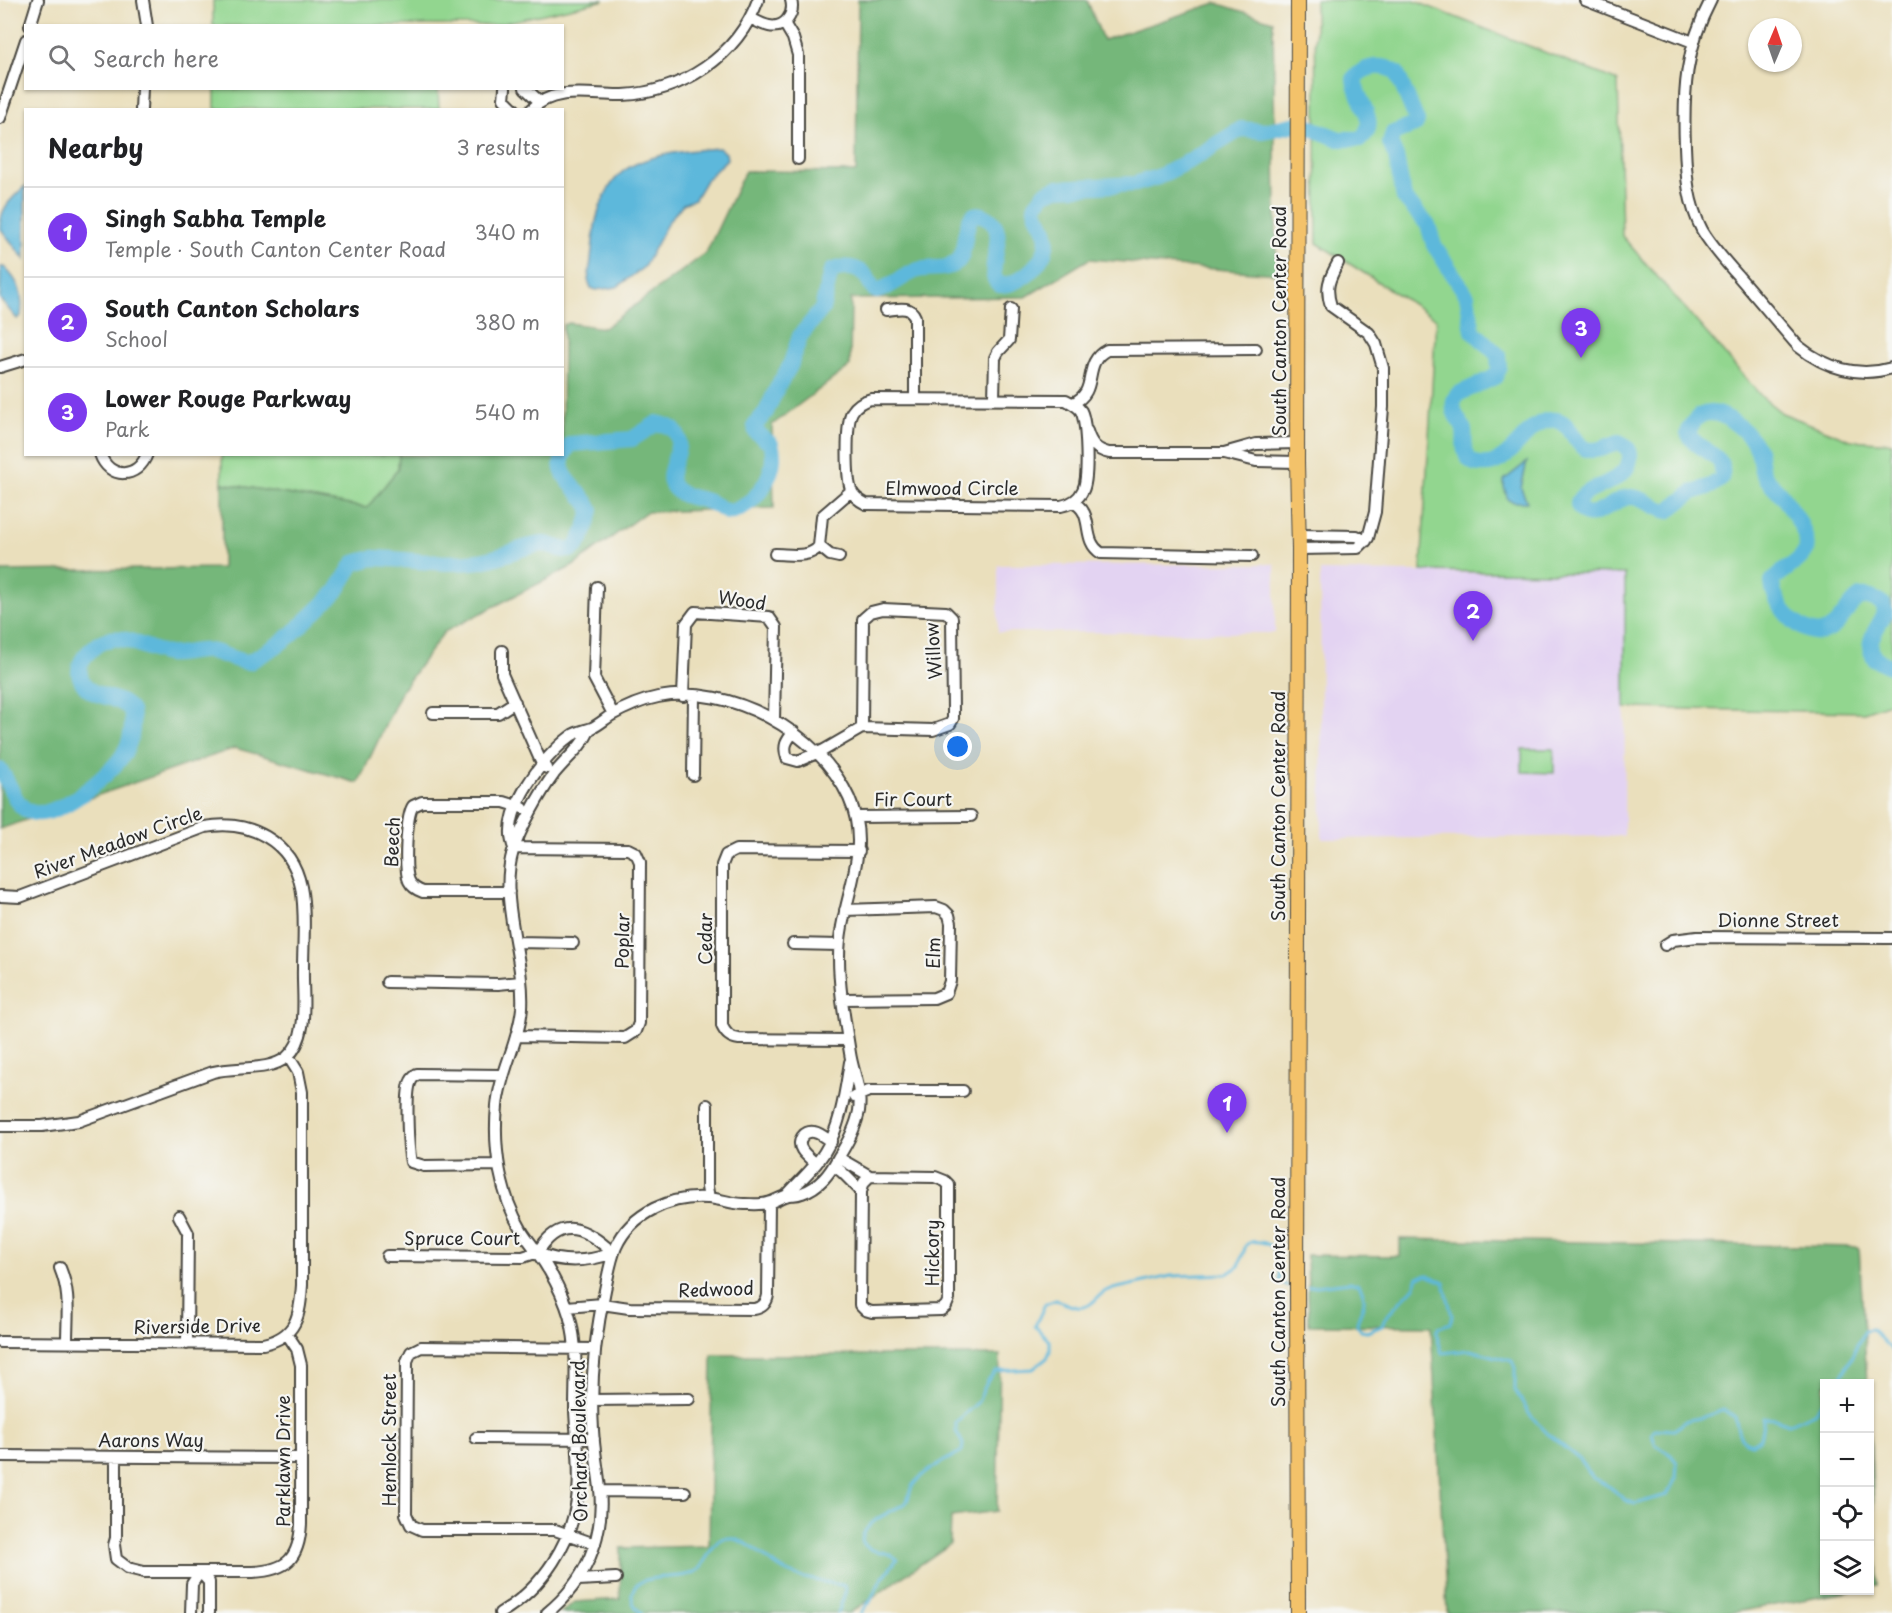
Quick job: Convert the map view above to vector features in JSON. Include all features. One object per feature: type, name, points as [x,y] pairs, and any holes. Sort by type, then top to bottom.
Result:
[{"type":"main road","name":"South Canton Center Road","points":[[1298,0],[1298,1613]]},
{"type":"street","points":[[31,24],[38,0]]},
{"type":"street","points":[[143,0],[147,24]]},
{"type":"street","points":[[526,90],[535,105],[562,94],[633,94],[653,91],[677,83],[699,72],[720,56],[736,39],[750,18],[758,0]]},
{"type":"street","points":[[750,18],[770,27],[777,27],[784,23],[792,12],[790,0]]},
{"type":"street","points":[[1585,0],[1694,42]]},
{"type":"street","points":[[1711,0],[1694,42],[1684,87],[1686,177],[1692,207],[1707,239],[1798,346],[1808,354],[1828,365],[1846,371],[1869,372],[1892,368]]},
{"type":"street","points":[[784,23],[793,38],[798,55],[798,159]]},
{"type":"street","points":[[0,118],[24,46]]},
{"type":"street","points":[[141,108],[142,90]]},
{"type":"street","points":[[505,90],[504,99],[513,108]]},
{"type":"street","points":[[1299,542],[1357,536],[1366,541],[1375,512],[1380,475],[1383,368],[1381,355],[1370,333],[1331,306],[1327,289],[1328,280],[1338,263]]},
{"type":"street","points":[[886,310],[907,309],[914,313],[915,399]]},
{"type":"street","points":[[994,399],[995,358],[1009,340],[1011,309]]},
{"type":"street","points":[[1073,404],[1085,396],[1095,358],[1107,350],[1256,349]]},
{"type":"street","points":[[0,367],[24,360]]},
{"type":"street","points":[[776,554],[809,554],[819,546],[822,516],[851,491],[849,420],[854,408],[871,399],[1060,399],[1073,404],[1080,411],[1093,445],[1101,451],[1109,453],[1224,453],[1256,461],[1297,462]]},
{"type":"street","points":[[1085,425],[1083,490],[1072,502],[1084,509],[1087,515],[1089,540],[1092,546],[1101,553],[1252,556]]},
{"type":"street","points":[[1224,453],[1256,444],[1298,443]]},
{"type":"street","points":[[1085,476],[1094,460],[1109,453]]},
{"type":"street","points":[[101,456],[108,467],[124,473],[138,468],[146,456]]},
{"type":"street","name":"Elmwood Circle","points":[[851,491],[860,501],[873,506],[1061,506],[1072,502]]},
{"type":"street","points":[[819,546],[830,555],[839,557]]},
{"type":"street","points":[[597,587],[594,678],[613,714]]},
{"type":"street","name":"Willow","points":[[883,609],[946,612],[952,618],[953,633],[953,718],[950,724],[933,730],[862,728],[863,620],[871,612],[883,609]]},
{"type":"street","name":"Wood","points":[[689,696],[686,624],[695,612],[769,617],[777,627],[774,720]]},
{"type":"street","points":[[502,651],[502,674],[542,764],[554,774]]},
{"type":"street","points":[[689,696],[693,775]]},
{"type":"street","name":"Orchard Boulevard","points":[[514,848],[510,831],[517,806],[542,764],[558,747],[576,732],[590,729],[613,714],[658,697],[722,698],[745,706],[794,732],[816,752],[842,783],[856,817],[859,832],[855,876],[845,910],[840,945],[842,999],[850,1058],[860,1095],[855,1125],[827,1177],[801,1194],[786,1196],[769,1203],[746,1204],[709,1198],[684,1199],[656,1207],[629,1227],[619,1241],[602,1304],[595,1349],[592,1400],[600,1491],[600,1518],[595,1544],[578,1580],[568,1594],[547,1613]]},
{"type":"street","points":[[433,713],[498,713],[515,702]]},
{"type":"street","points":[[794,732],[786,741],[784,750],[787,758],[798,761],[824,750],[862,728]]},
{"type":"street","name":"Orchard Boulevard","points":[[500,1613],[525,1595],[550,1567],[567,1534],[578,1492],[576,1348],[567,1307],[538,1252],[523,1233],[512,1212],[498,1165],[497,1106],[521,1011],[521,982],[509,892],[509,871],[514,848],[532,811],[554,774],[585,740],[590,729]]},
{"type":"street","name":"Beech","points":[[509,892],[423,892],[415,889],[408,876],[408,816],[413,806],[422,802],[504,802],[517,806]]},
{"type":"street","points":[[517,806],[532,811]]},
{"type":"street","name":"Fir Court","points":[[856,817],[971,816]]},
{"type":"street","name":"River Meadow Circle","points":[[0,905],[205,827],[219,824],[234,825],[264,834],[278,845],[291,861],[302,896],[302,1024],[296,1044],[288,1056]]},
{"type":"street","name":"Poplar","points":[[514,848],[628,849],[636,854],[640,862],[639,1023],[636,1031],[625,1038],[516,1036]]},
{"type":"street","name":"Cedar","points":[[848,1040],[739,1039],[731,1037],[724,1031],[722,1026],[722,865],[726,855],[736,850],[859,851]]},
{"type":"street","name":"River Meadow Circle","points":[[0,896],[20,897]]},
{"type":"street","name":"Elm","points":[[842,999],[934,998],[946,993],[950,981],[951,921],[944,910],[936,907],[845,910]]},
{"type":"street","name":"Dionne Street","points":[[1665,945],[1673,940],[1697,937],[1892,938]]},
{"type":"street","points":[[516,942],[573,943]]},
{"type":"street","points":[[793,944],[840,945]]},
{"type":"street","points":[[387,982],[498,984],[521,982]]},
{"type":"street","points":[[0,1126],[42,1126],[79,1120],[213,1072],[233,1068],[268,1066],[288,1056]]},
{"type":"street","name":"Riverside Drive","points":[[0,1342],[263,1344],[275,1341],[286,1334],[297,1320],[301,1307],[302,1262],[302,1092],[298,1072],[288,1056]]},
{"type":"street","name":"Orchard Boulevard","points":[[786,1196],[831,1142],[844,1097],[850,1058]]},
{"type":"street","points":[[498,1165],[423,1166],[411,1162],[408,1146],[408,1094],[410,1082],[417,1074],[503,1075]]},
{"type":"street","points":[[844,1097],[870,1091],[963,1091]]},
{"type":"street","points":[[707,1105],[706,1187],[709,1198]]},
{"type":"street","points":[[831,1142],[814,1132],[807,1132],[800,1142],[801,1149],[819,1159],[836,1162],[842,1172],[861,1191],[864,1182],[870,1176]]},
{"type":"street","name":"Hickory","points":[[836,1162],[870,1176],[935,1177],[949,1185],[949,1299],[941,1310],[872,1312],[860,1305],[861,1191]]},
{"type":"street","name":"Redwood","points":[[567,1307],[602,1304],[629,1308],[754,1309],[761,1306],[766,1302],[768,1295],[769,1203]]},
{"type":"street","points":[[179,1216],[188,1233],[187,1344]]},
{"type":"street","points":[[572,1229],[598,1239],[614,1253],[589,1260],[567,1261],[553,1259],[538,1252],[553,1233],[572,1229]]},
{"type":"street","name":"Spruce Court","points":[[387,1256],[523,1257],[538,1252]]},
{"type":"street","points":[[60,1268],[67,1285],[67,1342]]},
{"type":"street","name":"Parklawn Drive","points":[[116,1458],[116,1538],[114,1545],[116,1559],[128,1568],[144,1572],[262,1572],[285,1565],[295,1553],[300,1538],[301,1458],[301,1365],[297,1349],[286,1334]]},
{"type":"street","name":"Hemlock Street","points":[[595,1349],[421,1347],[411,1352],[406,1361],[406,1514],[411,1525],[423,1530],[555,1530],[595,1544]]},
{"type":"street","points":[[592,1400],[689,1399]]},
{"type":"street","points":[[476,1438],[594,1439]]},
{"type":"street","name":"Aarons Way","points":[[0,1456],[301,1458]]},
{"type":"street","points":[[600,1491],[685,1492]]},
{"type":"street","points":[[191,1613],[192,1584],[200,1572],[209,1582],[208,1613]]},
{"type":"street","points":[[578,1580],[616,1578]]},
{"type":"shaded area","points":[[1275,564],[1275,633],[998,632],[998,565]]},
{"type":"shaded area","points":[[1320,571],[1626,574],[1624,836],[1322,839]]},
{"type":"green space","points":[[213,0],[605,0],[499,24],[213,24]]},
{"type":"green space","points":[[858,0],[1087,0],[1103,40],[1216,3],[1273,21],[1277,274],[1089,259],[1026,297],[851,299],[850,366],[772,425],[774,508],[646,512],[573,566],[444,632],[402,690],[358,783],[235,748],[0,829],[0,571],[222,568],[222,483],[367,508],[398,469],[399,456],[564,456],[564,325],[569,323],[604,328],[706,253],[745,171],[856,172]]},
{"type":"green space","points":[[1315,0],[1412,0],[1618,81],[1622,236],[1762,397],[1782,413],[1851,440],[1892,443],[1892,702],[1864,712],[1625,708],[1625,574],[1421,571],[1436,319],[1317,243]]},
{"type":"green space","points":[[215,90],[438,90],[439,108],[215,108]]},
{"type":"green space","points":[[222,456],[399,456],[398,469],[367,508],[222,483]]},
{"type":"green space","points":[[1522,749],[1554,749],[1554,773],[1522,772]]},
{"type":"green space","points":[[1400,1239],[1859,1247],[1867,1379],[1820,1379],[1820,1595],[1830,1595],[1730,1613],[1447,1613],[1431,1326],[1309,1325],[1307,1255],[1400,1256]]},
{"type":"green space","points":[[712,1355],[1000,1355],[997,1511],[951,1517],[950,1544],[850,1613],[560,1613],[575,1602],[620,1599],[621,1548],[709,1546]]},
{"type":"green space","points":[[1874,1510],[1878,1586],[1874,1586]]},
{"type":"water","points":[[719,148],[726,153],[727,159],[706,180],[695,199],[683,204],[668,222],[644,267],[617,287],[596,290],[591,288],[588,280],[596,221],[604,197],[618,176],[639,163],[666,154]]},
{"type":"water","points":[[24,187],[24,259],[0,228],[4,209]]},
{"type":"water","points":[[1,267],[9,272],[19,288],[22,308],[21,316],[17,319],[0,299]]},
{"type":"water","points":[[1527,462],[1521,488],[1527,502],[1508,500],[1504,480]]},
{"type":"waterway","points":[[564,454],[571,444],[632,439],[657,423],[670,427],[676,434],[678,442],[670,478],[675,489],[727,512],[737,510],[755,496],[769,476],[773,454],[771,444],[756,432],[755,425],[766,412],[790,366],[800,336],[822,309],[831,271],[841,268],[856,269],[864,274],[877,291],[918,270],[949,266],[958,261],[969,221],[973,216],[979,214],[988,218],[995,225],[997,233],[993,272],[995,279],[1000,285],[1009,284],[1026,275],[1044,252],[1047,243],[1046,234],[1035,208],[1045,193],[1057,188],[1135,184],[1158,177],[1191,160],[1241,129],[1263,131],[1297,124],[1339,139],[1360,139],[1366,133],[1368,118],[1354,79],[1369,68],[1380,67],[1397,73],[1417,121],[1415,125],[1393,133],[1390,143],[1396,157],[1404,198],[1428,225],[1434,245],[1467,296],[1473,331],[1498,355],[1499,369],[1495,377],[1458,394],[1454,400],[1456,416],[1463,426],[1465,450],[1469,459],[1476,464],[1492,463],[1502,459],[1536,426],[1545,421],[1556,420],[1567,426],[1578,442],[1587,449],[1600,449],[1619,442],[1629,451],[1629,464],[1625,470],[1613,480],[1581,497],[1578,505],[1583,512],[1596,513],[1618,501],[1632,497],[1668,511],[1693,492],[1711,486],[1721,479],[1720,463],[1688,433],[1694,421],[1703,414],[1713,413],[1723,416],[1734,422],[1751,439],[1758,451],[1763,474],[1788,504],[1805,536],[1807,544],[1804,554],[1772,581],[1778,601],[1785,612],[1802,628],[1812,632],[1823,632],[1836,625],[1860,597],[1869,597],[1878,601],[1883,604],[1885,613],[1871,641],[1872,653],[1875,659],[1892,667]]},
{"type":"waterway","points":[[0,770],[19,803],[28,811],[39,813],[52,811],[66,804],[94,785],[116,764],[126,750],[130,739],[131,711],[120,702],[86,687],[80,678],[79,671],[85,656],[106,640],[115,638],[125,640],[168,654],[209,651],[249,662],[291,635],[336,592],[354,563],[373,558],[440,563],[467,562],[488,559],[543,544],[567,550],[574,548],[587,525],[591,510],[563,472],[561,464],[563,456]]},
{"type":"waterway","points":[[861,1613],[897,1559],[868,1548],[862,1540],[864,1533],[873,1522],[906,1503],[912,1487],[923,1474],[962,1451],[963,1444],[956,1431],[956,1422],[978,1402],[988,1380],[996,1371],[1033,1369],[1047,1358],[1050,1342],[1035,1326],[1045,1304],[1056,1300],[1075,1307],[1084,1307],[1109,1290],[1171,1276],[1227,1274],[1239,1266],[1246,1245],[1254,1241],[1267,1244],[1275,1251],[1280,1282],[1287,1286]]},
{"type":"waterway","points":[[1308,1287],[1350,1282],[1359,1285],[1364,1302],[1357,1325],[1361,1331],[1367,1332],[1382,1326],[1385,1318],[1414,1287],[1418,1277],[1427,1275],[1444,1282],[1452,1316],[1450,1323],[1439,1327],[1436,1332],[1442,1353],[1470,1350],[1512,1361],[1515,1368],[1515,1390],[1530,1415],[1549,1435],[1579,1459],[1593,1478],[1610,1487],[1625,1500],[1635,1504],[1667,1495],[1676,1478],[1677,1463],[1671,1455],[1655,1444],[1652,1434],[1655,1429],[1674,1430],[1688,1420],[1724,1410],[1735,1417],[1743,1440],[1752,1444],[1760,1439],[1764,1418],[1789,1424],[1814,1413],[1820,1406]]},
{"type":"waterway","points":[[1840,1379],[1864,1331],[1872,1330],[1892,1350]]},
{"type":"waterway","points":[[641,1613],[635,1607],[632,1599],[636,1586],[642,1581],[651,1579],[691,1574],[698,1570],[715,1545],[723,1538],[745,1543],[794,1575],[845,1586],[846,1590],[838,1613]]},
{"type":"place","name":"Lower Rouge Parkway","points":[[1581,358]]},
{"type":"place","name":"South Canton Scholars","points":[[1473,641]]},
{"type":"place","name":"Singh Sabha Temple","points":[[1227,1133]]}]
